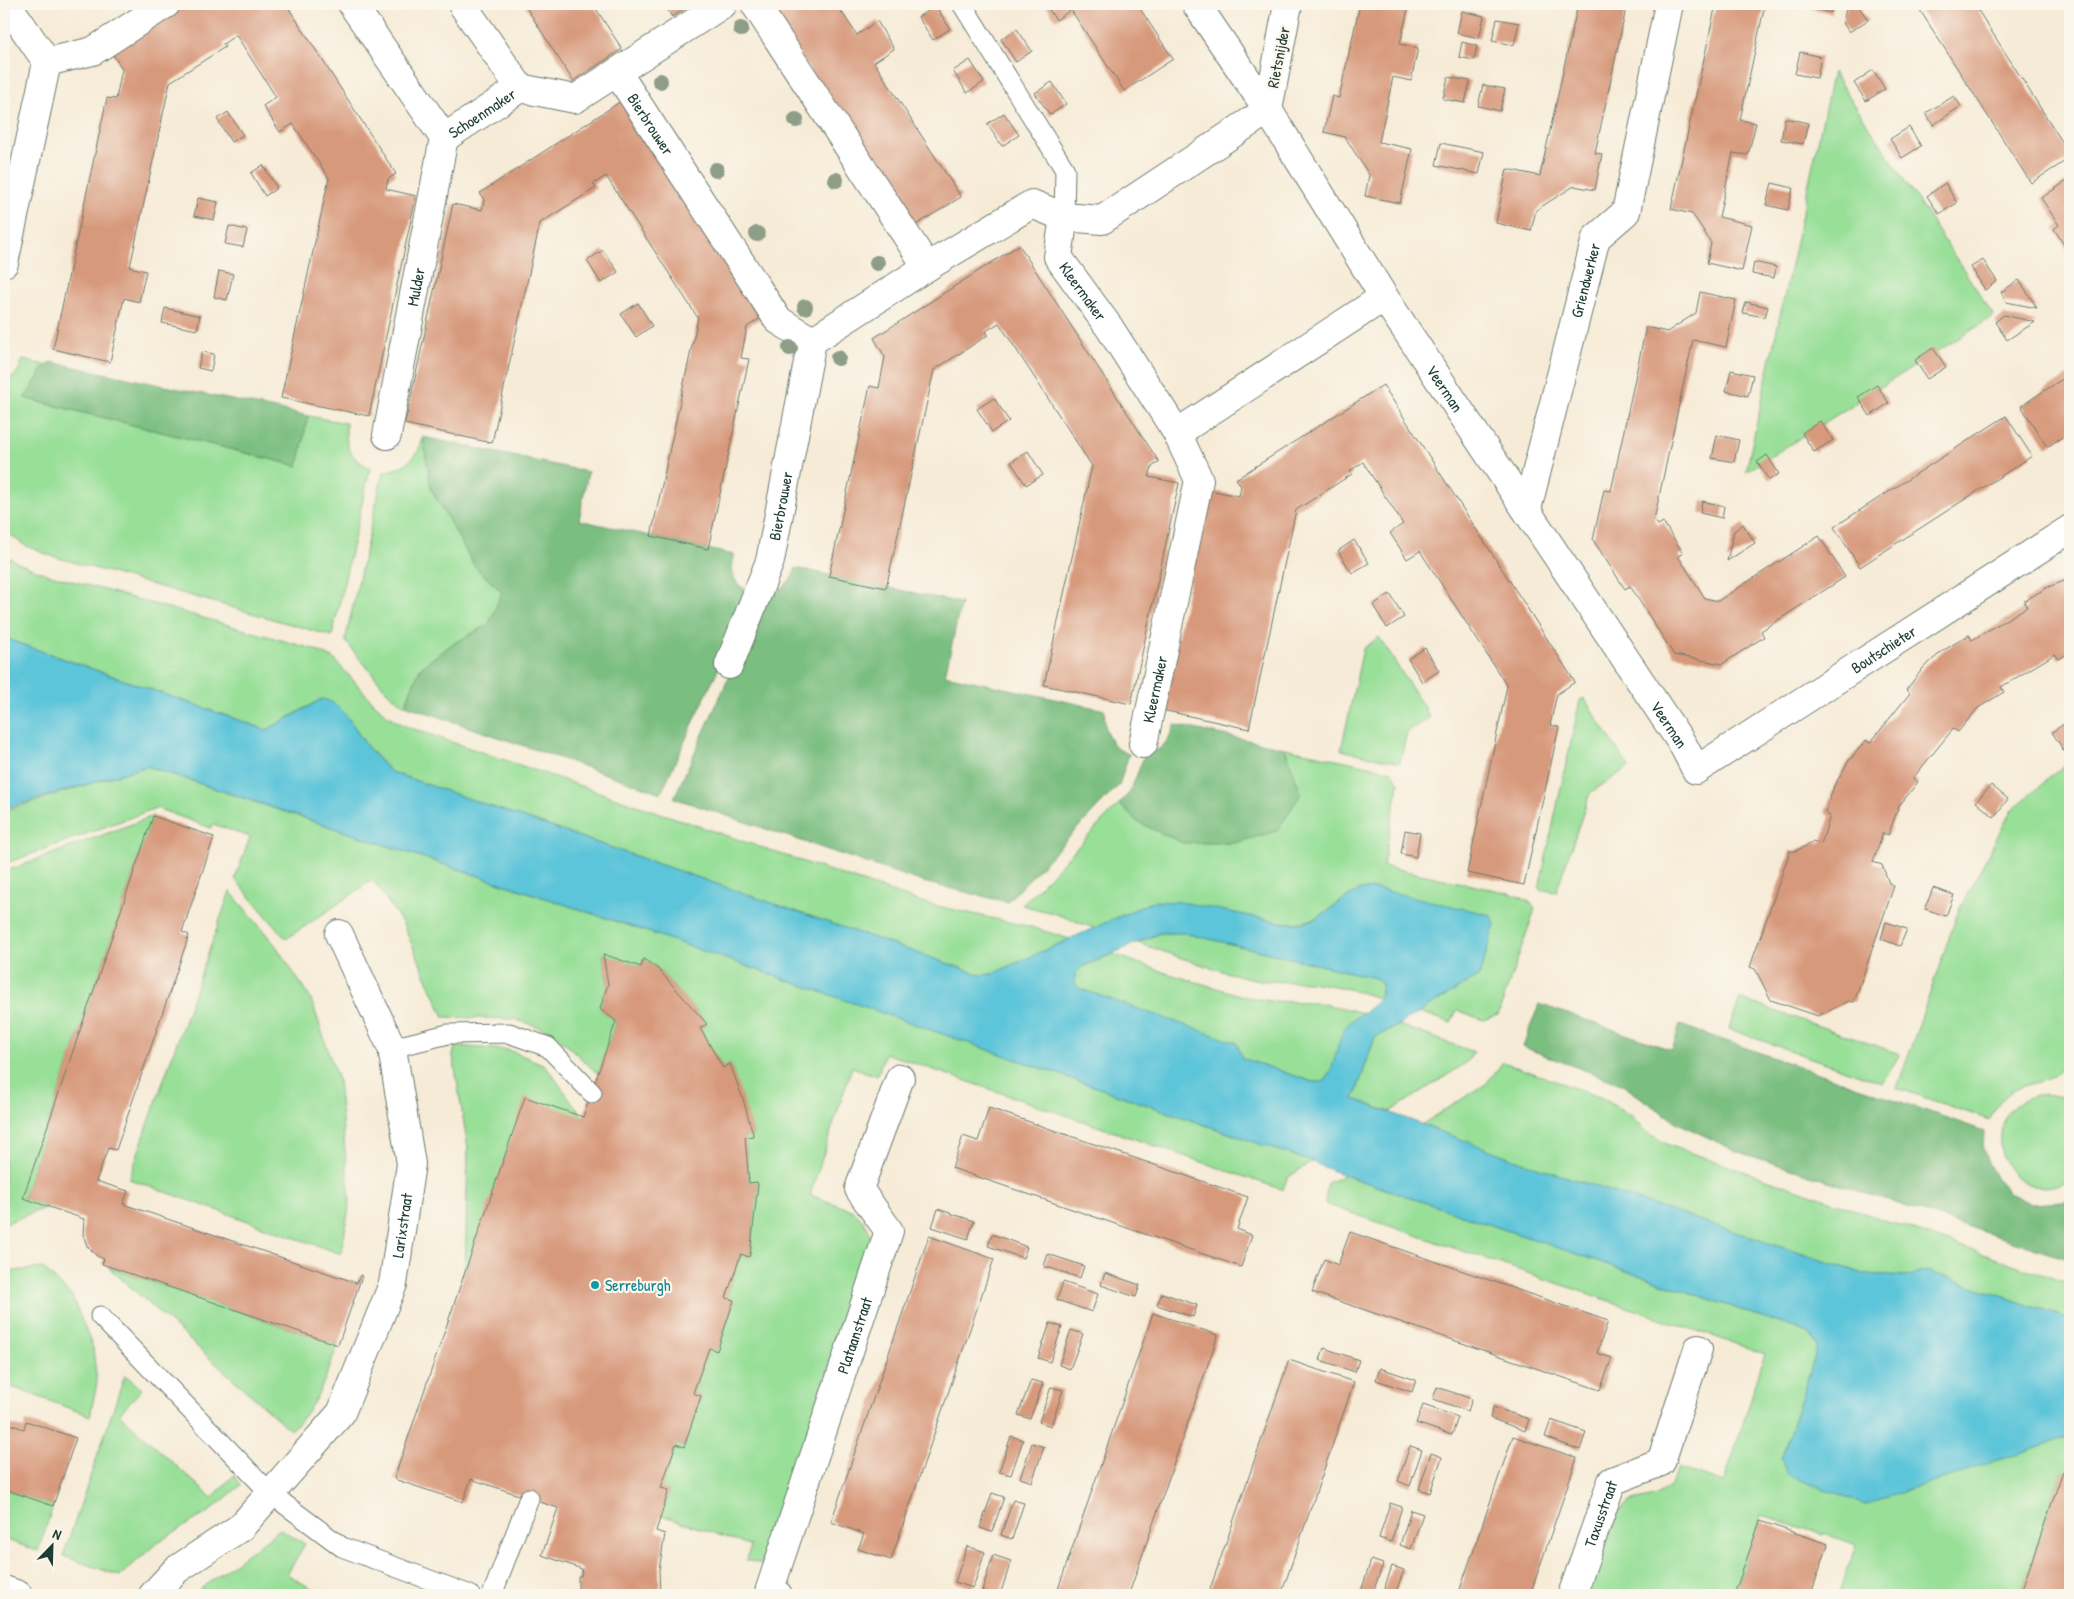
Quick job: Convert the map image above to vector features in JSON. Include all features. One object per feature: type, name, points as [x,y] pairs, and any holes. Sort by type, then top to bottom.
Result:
[{"type":"street","points":[[4,263],[47,62],[7,4]]},
{"type":"street","points":[[47,62],[93,51],[166,4]]},
{"type":"street","name":"Schoenmaker","points":[[352,4],[444,138],[520,88],[462,4]]},
{"type":"street","points":[[520,88],[575,99],[723,4]]},
{"type":"street","points":[[755,4],[927,266]]},
{"type":"street","name":"Veerman","points":[[1196,4],[1268,110],[1384,296],[1527,509],[1683,746],[1696,770]]},
{"type":"street","name":"Rietsnijder","points":[[1268,110],[1288,4]]},
{"type":"street","name":"Griendwerker","points":[[1527,509],[1596,238],[1626,212],[1669,4]]},
{"type":"street","name":"Bierbrouwer","points":[[616,72],[778,320],[812,341],[770,562],[729,665]]},
{"type":"street","points":[[812,341],[927,266],[1032,204],[1064,217],[1102,220],[1268,110]]},
{"type":"street","name":"Mulder","points":[[388,435],[444,138]]},
{"type":"street","name":"Kleermaker","points":[[1064,217],[1058,258],[1109,327],[1177,433],[1199,480],[1143,744]]},
{"type":"street","points":[[1177,433],[1384,296]]},
{"type":"street","name":"Boutschieter","points":[[1696,770],[2070,529]]},
{"type":"street","name":"Larixstraat","points":[[153,1595],[176,1570],[241,1527],[341,1413],[393,1284],[411,1164],[392,1048],[339,934]]},
{"type":"street","name":"Plataanstraat","points":[[778,1595],[769,1592],[889,1230],[859,1189],[900,1078]]},
{"type":"street","name":"Taxusstraat","points":[[1572,1595],[1612,1481],[1661,1462],[1698,1349]]},
{"type":"street","points":[[4,1590],[18,1595]]},
{"type":"lane","points":[[962,4],[1066,170],[1064,217]]},
{"type":"lane","points":[[392,1048],[448,1034],[509,1033],[548,1047],[592,1093]]},
{"type":"lane","points":[[100,1316],[271,1494],[342,1547],[470,1595]]},
{"type":"lane","points":[[492,1595],[529,1498]]},
{"type":"green space","points":[[1833,72],[1994,316],[1746,472]]},
{"type":"green space","points":[[23,360],[45,365],[32,389],[24,398],[298,466],[308,416],[346,423],[346,439],[350,450],[357,460],[370,468],[332,636],[48,555],[24,545],[4,530],[4,385],[17,373]]},
{"type":"green space","points":[[51,362],[308,416],[298,466],[24,398],[44,368]]},
{"type":"green space","points":[[423,437],[431,489],[475,566],[502,592],[489,624],[451,645],[420,668],[405,705],[390,695],[345,641],[383,472],[404,465],[414,457]]},
{"type":"green space","points":[[423,437],[588,472],[579,520],[734,555],[732,568],[734,578],[737,583],[753,593],[661,793],[405,705],[420,668],[451,645],[489,624],[502,592],[475,567],[431,489]]},
{"type":"green space","points":[[4,554],[18,563],[44,573],[313,649],[333,658],[374,703],[388,716],[405,726],[924,903],[1031,927],[1070,939],[992,974],[981,975],[391,772],[321,699],[267,730],[4,638]]},
{"type":"green space","points":[[796,568],[961,603],[945,675],[1105,710],[1106,731],[1109,737],[1117,747],[1129,754],[1119,785],[1007,902],[923,882],[674,798],[766,595],[785,586]]},
{"type":"green space","points":[[1379,637],[1430,717],[1407,732],[1400,763],[1341,750],[1363,649]]},
{"type":"green space","points":[[1584,698],[1629,767],[1590,793],[1556,892],[1539,889],[1580,700]]},
{"type":"green space","points":[[1175,725],[1285,748],[1301,794],[1277,831],[1235,843],[1183,843],[1139,823],[1119,804],[1130,792],[1145,754],[1160,748],[1170,736]]},
{"type":"green space","points":[[1285,748],[1392,771],[1399,783],[1383,866],[1509,893],[1529,901],[1535,909],[1498,1015],[1483,1020],[1457,1010],[1451,1023],[1419,1012],[1479,976],[1343,900],[1316,917],[1294,923],[1284,923],[1154,901],[1094,928],[1056,914],[1022,905],[1119,804],[1139,823],[1301,794]]},
{"type":"green space","points":[[2070,760],[2070,1056],[2064,1057],[2061,1067],[2056,1074],[2024,1086],[2007,1095],[2001,1100],[1990,1120],[1897,1088],[1958,912],[2011,811]]},
{"type":"green space","points":[[146,766],[654,934],[1312,1162],[1287,1178],[1283,1190],[885,1053],[877,1076],[852,1067],[810,1195],[854,1211],[867,1226],[872,1243],[762,1564],[746,1560],[751,1546],[661,1515],[669,1491],[661,1488],[676,1444],[684,1447],[701,1397],[693,1393],[709,1348],[717,1351],[734,1301],[726,1298],[741,1254],[749,1257],[750,1255],[758,1184],[757,1182],[749,1183],[745,1137],[753,1136],[753,1134],[730,1064],[723,1068],[700,1028],[707,1024],[658,969],[645,960],[643,960],[641,967],[603,954],[608,984],[600,1009],[616,1021],[598,1074],[553,1032],[514,1019],[444,1017],[403,924],[373,880],[286,939],[235,879],[250,837],[213,824],[211,828],[156,808],[4,864],[4,811]]},
{"type":"green space","points":[[153,816],[23,1198],[47,1207],[4,1224],[4,872]]},
{"type":"green space","points":[[230,891],[276,946],[311,999],[338,1080],[350,1201],[341,1254],[129,1179]]},
{"type":"green space","points":[[1160,933],[1184,933],[1375,978],[1382,983],[1380,999],[1354,990],[1309,982],[1278,982],[1243,977],[1138,943]]},
{"type":"green space","points":[[1113,954],[1166,973],[1247,997],[1271,1001],[1315,1002],[1364,1013],[1354,1020],[1342,1036],[1334,1063],[1324,1082],[1313,1082],[1242,1058],[1078,988],[1075,983],[1075,974],[1082,967]]},
{"type":"green space","points":[[1740,999],[1900,1054],[1882,1083],[1729,1029]]},
{"type":"green space","points":[[1539,1004],[1672,1050],[1680,1025],[1984,1131],[1983,1148],[1987,1161],[1997,1179],[2010,1193],[2031,1204],[2064,1202],[2070,1199],[2070,1260],[1736,1151],[1676,1122],[1621,1084],[1523,1047]]},
{"type":"green space","points":[[1399,1025],[1474,1052],[1466,1063],[1390,1112],[1354,1099],[1375,1037]]},
{"type":"green space","points":[[455,1046],[509,1050],[545,1065],[583,1117],[465,1273],[468,1148],[453,1056]]},
{"type":"green space","points":[[1503,1062],[1602,1098],[1632,1116],[1650,1134],[1671,1146],[2070,1284],[2070,1319],[1927,1271],[1909,1276],[1864,1274],[1530,1165],[1421,1125],[1486,1084]]},
{"type":"green space","points":[[2045,1094],[2061,1097],[2070,1102],[2070,1180],[2047,1187],[2028,1184],[2013,1174],[2004,1158],[2000,1141],[2002,1123],[2012,1108],[2030,1097]]},
{"type":"green space","points":[[1344,1175],[1809,1333],[1818,1347],[1781,1459],[1839,1495],[1864,1504],[2070,1436],[2070,1473],[2062,1471],[2020,1595],[1839,1595],[1856,1545],[1762,1514],[1734,1595],[1585,1595],[1611,1519],[1629,1502],[1657,1495],[1670,1485],[1679,1468],[1724,1483],[1765,1354],[1325,1204],[1327,1183]]},
{"type":"green space","points":[[108,1267],[338,1345],[320,1391],[300,1421],[290,1430]]},
{"type":"green space","points":[[43,1268],[72,1296],[93,1348],[97,1383],[90,1416],[4,1384],[4,1272]]},
{"type":"green space","points":[[125,1375],[142,1389],[119,1414],[212,1498],[234,1475],[241,1485],[210,1511],[158,1542],[120,1576],[63,1556]]},
{"type":"green space","points":[[4,1489],[53,1506],[38,1551],[4,1539]]},
{"type":"green space","points":[[280,1529],[305,1544],[287,1574],[322,1595],[197,1595],[199,1590]]},
{"type":"water","points":[[4,638],[267,730],[322,699],[330,701],[342,711],[367,746],[391,772],[981,975],[992,974],[1154,901],[1181,902],[1284,923],[1304,923],[1319,917],[1360,890],[1378,889],[1491,915],[1495,925],[1479,976],[1399,1025],[1375,1037],[1354,1099],[1530,1165],[1864,1274],[1909,1276],[1927,1271],[2070,1319],[2070,1436],[1864,1505],[1788,1475],[1781,1459],[1818,1347],[1809,1333],[1344,1175],[1312,1162],[654,934],[147,766],[4,809]],"holes":[[[1159,933],[1184,933],[1375,978],[1382,983],[1381,993],[1378,1000],[1349,1023],[1344,1030],[1331,1070],[1324,1082],[1313,1082],[1242,1058],[1237,1043],[1078,988],[1075,983],[1075,974],[1082,967]]]},
{"type":"building","points":[[184,4],[286,4],[396,174],[388,179],[386,189],[416,196],[369,416],[281,398],[329,178],[293,124],[280,132],[263,106],[276,97],[236,35],[223,44],[225,47],[170,82],[130,267],[146,271],[139,302],[124,298],[110,362],[53,349],[107,98],[116,99],[122,69],[111,51]]},
{"type":"building","points":[[524,4],[593,4],[622,49],[573,81]]},
{"type":"building","points":[[687,4],[689,6],[672,17],[665,5]]},
{"type":"building","points":[[784,4],[836,4],[857,35],[877,21],[894,49],[874,62],[961,197],[911,228],[772,12]]},
{"type":"building","points":[[1045,4],[1137,4],[1173,59],[1124,91],[1071,10],[1056,20]]},
{"type":"building","points":[[1360,4],[1409,4],[1400,44],[1418,48],[1411,81],[1393,77],[1379,142],[1412,149],[1400,203],[1365,196],[1369,175],[1345,137],[1324,132],[1332,96],[1339,98]]},
{"type":"building","points":[[1578,4],[1627,4],[1595,153],[1602,154],[1595,190],[1574,186],[1536,210],[1531,231],[1496,223],[1507,169],[1540,176]]},
{"type":"building","points":[[1716,4],[1765,4],[1740,120],[1756,123],[1748,155],[1733,153],[1719,217],[1752,225],[1742,271],[1707,263],[1711,243],[1702,228],[1692,214],[1671,209]]},
{"type":"building","points":[[1810,4],[1833,4],[1831,13],[1810,8]]},
{"type":"building","points":[[1847,4],[1857,4],[1868,20],[1849,32],[1843,23]]},
{"type":"building","points":[[1916,4],[1974,4],[2070,154],[2070,158],[2031,183]]},
{"type":"building","points":[[936,6],[950,29],[933,40],[918,17]]},
{"type":"building","points":[[1462,11],[1484,16],[1479,38],[1457,33]]},
{"type":"building","points":[[1497,19],[1519,23],[1514,45],[1492,41]]},
{"type":"building","points":[[1017,29],[1032,51],[1016,62],[1001,39]]},
{"type":"building","points":[[1462,42],[1477,46],[1474,60],[1459,57]]},
{"type":"building","points":[[1800,52],[1821,57],[1817,78],[1795,74]]},
{"type":"building","points":[[970,60],[984,82],[967,93],[953,71]]},
{"type":"building","points":[[1873,70],[1885,89],[1866,101],[1854,83]]},
{"type":"building","points":[[1448,77],[1470,81],[1465,103],[1443,99]]},
{"type":"building","points":[[1052,82],[1066,104],[1050,115],[1035,93]]},
{"type":"building","points":[[1483,85],[1505,89],[1500,111],[1478,106]]},
{"type":"building","points":[[1954,96],[1961,106],[1933,125],[1926,113]]},
{"type":"building","points":[[626,98],[765,315],[747,327],[741,358],[749,359],[708,549],[651,536],[698,318],[606,176],[593,184],[596,188],[540,223],[492,443],[405,424],[453,204],[482,210],[484,200],[480,193]]},
{"type":"building","points":[[228,112],[243,135],[231,142],[217,119]]},
{"type":"building","points":[[1004,113],[1019,135],[1002,146],[987,124]]},
{"type":"building","points":[[1785,118],[1808,123],[1803,144],[1781,140]]},
{"type":"building","points":[[1909,127],[1921,146],[1902,158],[1890,139]]},
{"type":"building","points":[[1441,143],[1484,152],[1479,174],[1436,165]]},
{"type":"building","points":[[263,165],[277,188],[265,196],[251,173]]},
{"type":"building","points":[[2070,179],[2070,254],[2054,229],[2059,225],[2041,198]]},
{"type":"building","points":[[1772,183],[1793,188],[1788,210],[1766,205]]},
{"type":"building","points":[[1945,183],[1957,203],[1939,214],[1927,196]]},
{"type":"building","points":[[198,198],[218,202],[214,220],[194,216]]},
{"type":"building","points":[[229,226],[247,230],[243,247],[225,244]]},
{"type":"building","points":[[1019,245],[1159,462],[1152,467],[1149,477],[1179,483],[1131,704],[1044,685],[1092,466],[999,323],[986,331],[988,335],[934,370],[886,588],[829,576],[870,386],[879,388],[885,357],[874,338]]},
{"type":"building","points":[[603,250],[618,272],[601,283],[587,261]]},
{"type":"building","points":[[1983,260],[1997,281],[1985,290],[1971,267]]},
{"type":"building","points":[[1754,262],[1776,267],[1774,278],[1752,274]]},
{"type":"building","points":[[219,271],[233,274],[227,300],[214,297]]},
{"type":"building","points":[[2019,280],[2037,308],[2006,302],[2001,292]]},
{"type":"building","points":[[1700,292],[1736,300],[1726,347],[1693,340],[1654,520],[1658,525],[1663,522],[1683,553],[1678,556],[1705,598],[1718,601],[1819,536],[1845,577],[1761,631],[1764,637],[1722,664],[1674,655],[1630,586],[1625,589],[1593,540],[1604,490],[1611,491],[1646,327],[1667,332],[1696,313]]},
{"type":"building","points":[[1746,302],[1768,307],[1765,317],[1743,313]]},
{"type":"building","points":[[638,303],[652,326],[636,337],[621,314]]},
{"type":"building","points":[[165,308],[200,316],[197,330],[162,323]]},
{"type":"building","points":[[2004,315],[2035,322],[2007,340],[1995,322]]},
{"type":"building","points":[[1933,348],[1946,367],[1927,379],[1915,360]]},
{"type":"building","points":[[202,352],[214,354],[211,371],[198,368]]},
{"type":"building","points":[[1731,370],[1753,375],[1748,396],[1726,391]]},
{"type":"building","points":[[2070,374],[2070,432],[2047,447],[2021,406]]},
{"type":"building","points":[[1383,385],[1575,682],[1557,694],[1550,725],[1559,727],[1524,885],[1467,873],[1507,686],[1420,551],[1407,559],[1390,533],[1403,524],[1363,462],[1350,471],[1352,474],[1296,510],[1249,729],[1162,710],[1209,490],[1239,496],[1241,486],[1236,479]]},
{"type":"building","points":[[1877,385],[1889,403],[1870,416],[1858,397]]},
{"type":"building","points":[[994,398],[1009,421],[992,432],[977,409]]},
{"type":"building","points":[[2006,416],[2032,456],[1860,567],[1834,527]]},
{"type":"building","points":[[1820,421],[1833,440],[1814,452],[1802,433]]},
{"type":"building","points":[[1717,435],[1739,440],[1734,462],[1712,458]]},
{"type":"building","points":[[1028,451],[1043,475],[1026,485],[1011,462]]},
{"type":"building","points":[[1767,455],[1779,474],[1769,480],[1757,462]]},
{"type":"building","points":[[1702,501],[1724,506],[1722,518],[1700,513]]},
{"type":"building","points":[[1743,524],[1755,543],[1727,561],[1734,531]]},
{"type":"building","points":[[1354,540],[1369,563],[1352,573],[1338,551]]},
{"type":"building","points":[[2070,579],[2070,652],[2059,659],[2055,654],[2001,687],[2004,692],[1978,708],[1958,732],[1953,729],[1913,778],[1918,782],[1899,806],[1888,835],[1883,833],[1873,862],[1882,865],[1889,883],[1894,886],[1854,1002],[1849,1001],[1818,1016],[1771,1000],[1755,969],[1750,967],[1790,851],[1795,851],[1813,841],[1821,844],[1830,816],[1825,813],[1834,786],[1848,762],[1866,740],[1870,743],[1910,693],[1906,690],[1924,667],[1944,650],[1969,635],[1972,640],[2027,607],[2024,601],[2048,587]]},
{"type":"building","points":[[1390,594],[1404,617],[1387,628],[1373,605]]},
{"type":"building","points":[[1425,648],[1439,671],[1422,682],[1408,659]]},
{"type":"building","points":[[2070,720],[2070,747],[2064,751],[2052,732]]},
{"type":"building","points":[[1991,785],[2008,799],[1994,817],[1976,802]]},
{"type":"building","points":[[153,816],[214,837],[182,932],[189,935],[116,1150],[108,1148],[96,1181],[128,1191],[123,1204],[357,1283],[360,1275],[362,1276],[338,1345],[102,1264],[104,1259],[97,1256],[87,1246],[83,1234],[84,1219],[23,1198]]},
{"type":"building","points":[[1405,830],[1420,833],[1416,857],[1401,854]]},
{"type":"building","points":[[1933,888],[1954,895],[1946,916],[1925,909]]},
{"type":"building","points":[[1886,922],[1907,929],[1900,946],[1881,939]]},
{"type":"building","name":"Serreburgh","points":[[603,954],[641,967],[643,959],[645,960],[658,969],[707,1024],[700,1028],[723,1068],[730,1064],[743,1099],[753,1134],[753,1136],[745,1137],[749,1183],[757,1182],[758,1184],[750,1255],[749,1257],[741,1254],[726,1298],[734,1300],[717,1351],[709,1348],[693,1393],[701,1396],[684,1447],[676,1444],[661,1488],[669,1490],[656,1531],[665,1534],[659,1570],[660,1595],[578,1595],[578,1576],[581,1576],[582,1569],[542,1555],[558,1508],[471,1479],[463,1502],[394,1479],[525,1097],[583,1117],[616,1021],[600,1009],[608,984]]},
{"type":"building","points":[[989,1108],[1248,1197],[1237,1229],[1252,1235],[1241,1267],[952,1168],[963,1136],[978,1141]]},
{"type":"building","points":[[938,1209],[974,1221],[968,1239],[932,1227]]},
{"type":"building","points":[[1350,1232],[1608,1321],[1597,1353],[1612,1358],[1600,1390],[1312,1292],[1324,1259],[1338,1265]]},
{"type":"building","points":[[992,1234],[1027,1247],[1023,1258],[988,1246]]},
{"type":"building","points":[[929,1236],[994,1259],[891,1560],[858,1549],[864,1534],[831,1522]]},
{"type":"building","points":[[1048,1254],[1084,1266],[1080,1278],[1044,1266]]},
{"type":"building","points":[[1105,1273],[1140,1285],[1136,1297],[1101,1285]]},
{"type":"building","points":[[1063,1282],[1098,1294],[1092,1312],[1057,1300]]},
{"type":"building","points":[[1162,1293],[1197,1305],[1193,1317],[1157,1305]]},
{"type":"building","points":[[1153,1313],[1218,1335],[1130,1591],[1128,1595],[1056,1595]]},
{"type":"building","points":[[1050,1323],[1062,1327],[1050,1362],[1038,1358]]},
{"type":"building","points":[[1071,1330],[1083,1334],[1070,1369],[1059,1365]]},
{"type":"building","points":[[1324,1348],[1359,1360],[1355,1372],[1320,1360]]},
{"type":"building","points":[[1289,1360],[1354,1382],[1281,1595],[1208,1595]]},
{"type":"building","points":[[1380,1368],[1416,1380],[1412,1392],[1376,1380]]},
{"type":"building","points":[[1031,1380],[1043,1383],[1030,1419],[1018,1415]]},
{"type":"building","points":[[1051,1387],[1063,1390],[1051,1426],[1039,1422]]},
{"type":"building","points":[[1437,1387],[1472,1399],[1468,1411],[1433,1399]]},
{"type":"building","points":[[1423,1405],[1458,1417],[1452,1435],[1416,1423]]},
{"type":"building","points":[[1493,1407],[1529,1419],[1525,1431],[1490,1418]]},
{"type":"building","points":[[1551,1420],[1586,1432],[1580,1450],[1545,1437]]},
{"type":"building","points":[[26,1421],[76,1438],[53,1506],[4,1489],[4,1422],[24,1429]]},
{"type":"building","points":[[1011,1436],[1023,1440],[1011,1475],[999,1472]]},
{"type":"building","points":[[1513,1436],[1577,1458],[1530,1595],[1458,1595]]},
{"type":"building","points":[[1032,1443],[1044,1447],[1032,1482],[1020,1478]]},
{"type":"building","points":[[1410,1446],[1422,1450],[1410,1486],[1398,1481]]},
{"type":"building","points":[[1431,1453],[1442,1457],[1430,1493],[1419,1489]]},
{"type":"building","points":[[2063,1471],[2070,1473],[2070,1595],[2020,1595]]},
{"type":"building","points":[[992,1493],[1004,1497],[992,1532],[980,1528]]},
{"type":"building","points":[[1013,1500],[1024,1503],[1012,1539],[1001,1535]]},
{"type":"building","points":[[1390,1503],[1402,1507],[1391,1542],[1379,1538]]},
{"type":"building","points":[[1411,1510],[1423,1514],[1411,1549],[1400,1545]]},
{"type":"building","points":[[1760,1521],[1828,1544],[1811,1594],[1803,1592],[1802,1595],[1734,1595]]},
{"type":"building","points":[[967,1546],[985,1552],[973,1588],[955,1582]]},
{"type":"building","points":[[993,1555],[1011,1561],[1000,1595],[982,1591]]},
{"type":"building","points":[[1371,1560],[1383,1564],[1372,1595],[1360,1595]]},
{"type":"building","points":[[1392,1566],[1404,1570],[1395,1595],[1382,1595]]},
{"type":"place","name":"Serreburgh","points":[[595,1285]]}]
